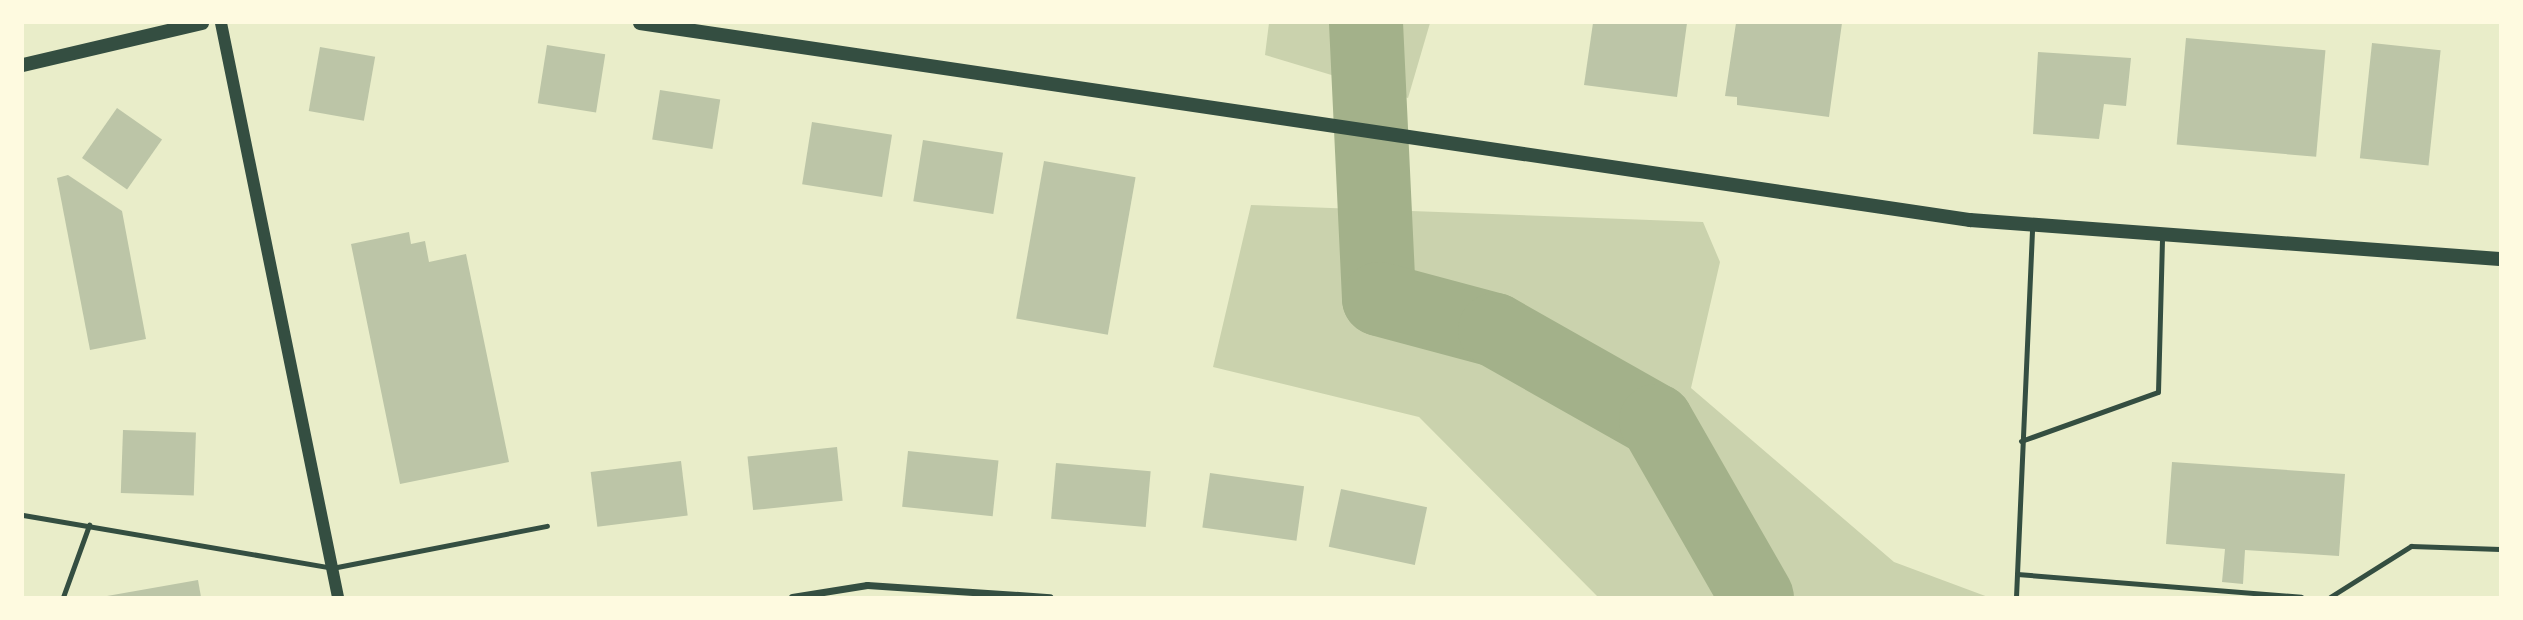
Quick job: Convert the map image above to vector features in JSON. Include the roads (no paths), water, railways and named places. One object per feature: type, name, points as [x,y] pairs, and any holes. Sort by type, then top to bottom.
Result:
[{"type":"main road","points":[[23,65],[202,23]]},
{"type":"main road","points":[[640,23],[1496,151],[2032,225],[2500,260]]},
{"type":"street","points":[[221,23],[338,597]]},
{"type":"street","points":[[792,597],[867,585],[1049,597]]},
{"type":"lane","points":[[2016,597],[2032,225]]},
{"type":"lane","points":[[2021,441],[2158,393],[2162,235]]},
{"type":"lane","points":[[23,515],[332,568],[547,526]]},
{"type":"lane","points":[[62,597],[89,525]]},
{"type":"lane","points":[[2330,597],[2411,546],[2500,549]]},
{"type":"lane","points":[[2017,574],[2301,597]]},
{"type":"waterway","points":[[1366,23],[1379,299],[1495,330],[1656,421],[1757,597]]}]
